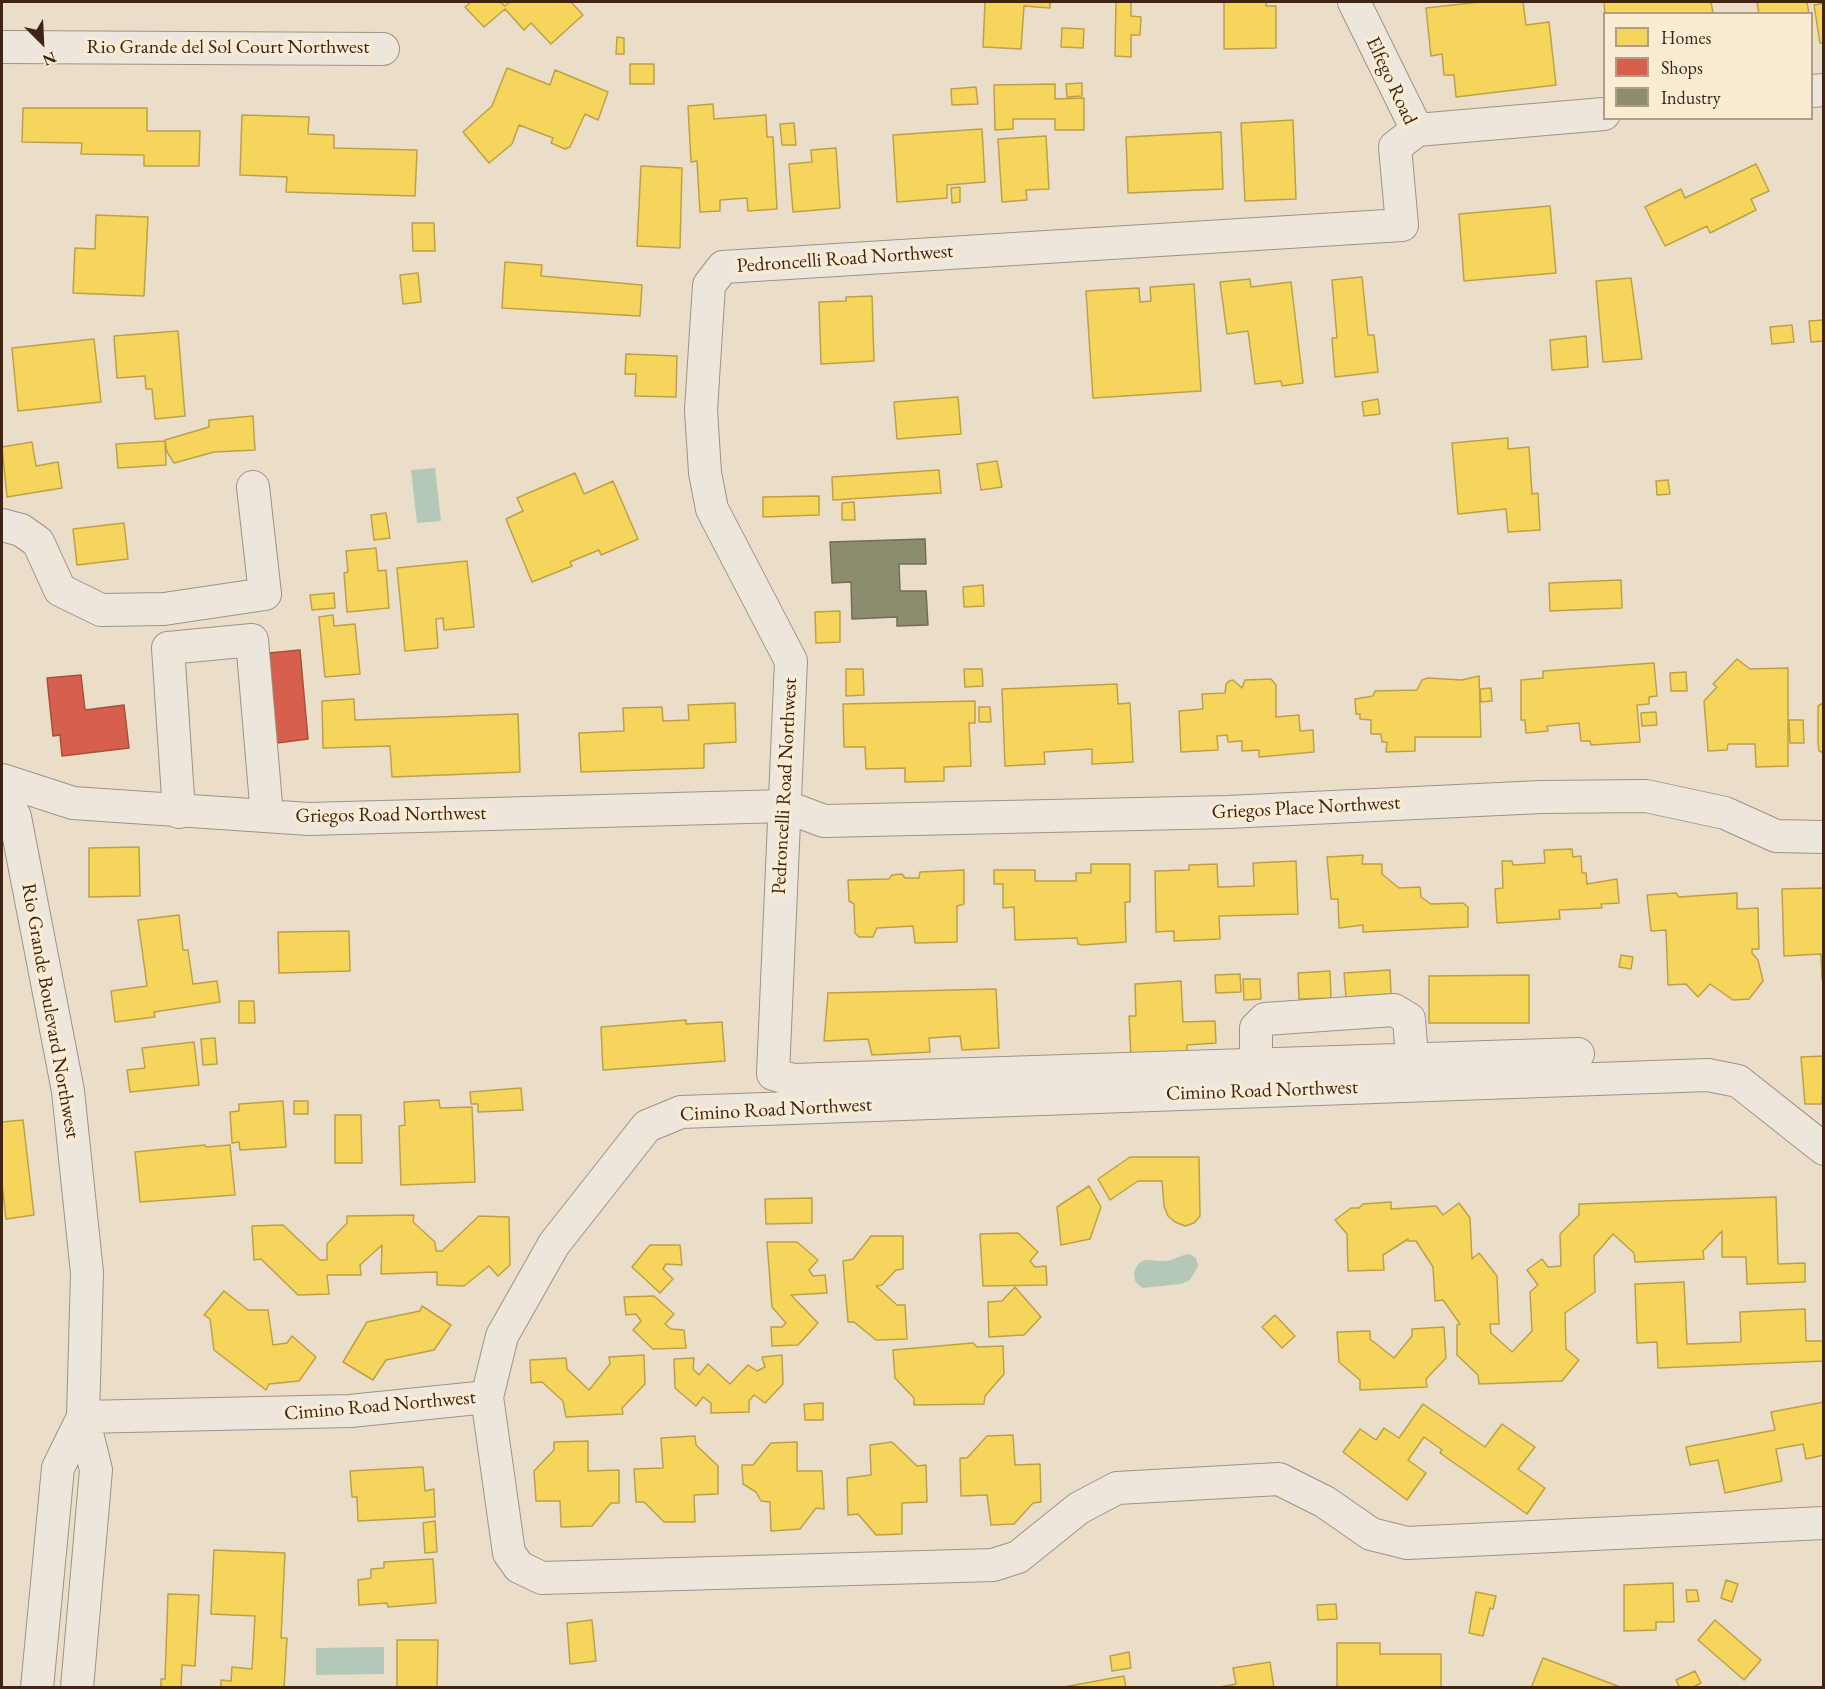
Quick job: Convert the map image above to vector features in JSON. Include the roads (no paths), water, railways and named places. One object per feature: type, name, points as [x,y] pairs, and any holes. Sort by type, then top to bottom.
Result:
[{"type":"street","name":"Elfego Road","points":[[1354,2],[1417,130],[1395,147],[1402,225]]},
{"type":"street","name":"Rio Grande del Sol Court Northwest","points":[[2,47],[383,49]]},
{"type":"street","points":[[1417,130],[1473,128],[1603,114]]},
{"type":"street","name":"Pedroncelli Road Northwest","points":[[1256,1064],[793,1080],[772,1074],[791,661],[712,509],[705,473],[701,410],[709,285],[723,267],[1402,225]]},
{"type":"street","points":[[2,525],[21,530],[38,542],[60,590],[101,610],[164,609],[265,594],[253,487]]},
{"type":"street","points":[[164,609],[179,812]]},
{"type":"street","points":[[168,648],[252,640],[267,816]]},
{"type":"street","name":"Griegos Road Northwest","points":[[2,780],[73,803],[179,812],[309,819],[784,806]]},
{"type":"street","name":"Rio Grande Boulevard Northwest","points":[[2,789],[15,818],[68,1091],[87,1273],[83,1417],[96,1470],[77,1688]]},
{"type":"street","name":"Griegos Place Northwest","points":[[784,806],[824,820],[1228,812],[1541,797],[1646,796],[1725,813],[1776,836],[1824,837]]},
{"type":"street","points":[[1412,1059],[1408,1019],[1394,1010],[1265,1019],[1256,1028],[1256,1064],[1578,1054]]},
{"type":"street","name":"Cimino Road Northwest","points":[[83,1417],[350,1411],[488,1397],[502,1336],[554,1244],[647,1126],[681,1113],[1708,1075],[1738,1081],[1824,1149]]},
{"type":"street","points":[[488,1397],[509,1553],[519,1567],[542,1578],[993,1565],[1018,1557],[1079,1508],[1117,1488],[1279,1479],[1325,1502],[1371,1534],[1407,1543],[1824,1523]]},
{"type":"street","name":"Rio Grande Boulevard Northwest","points":[[37,1688],[58,1468],[83,1417]]}]
